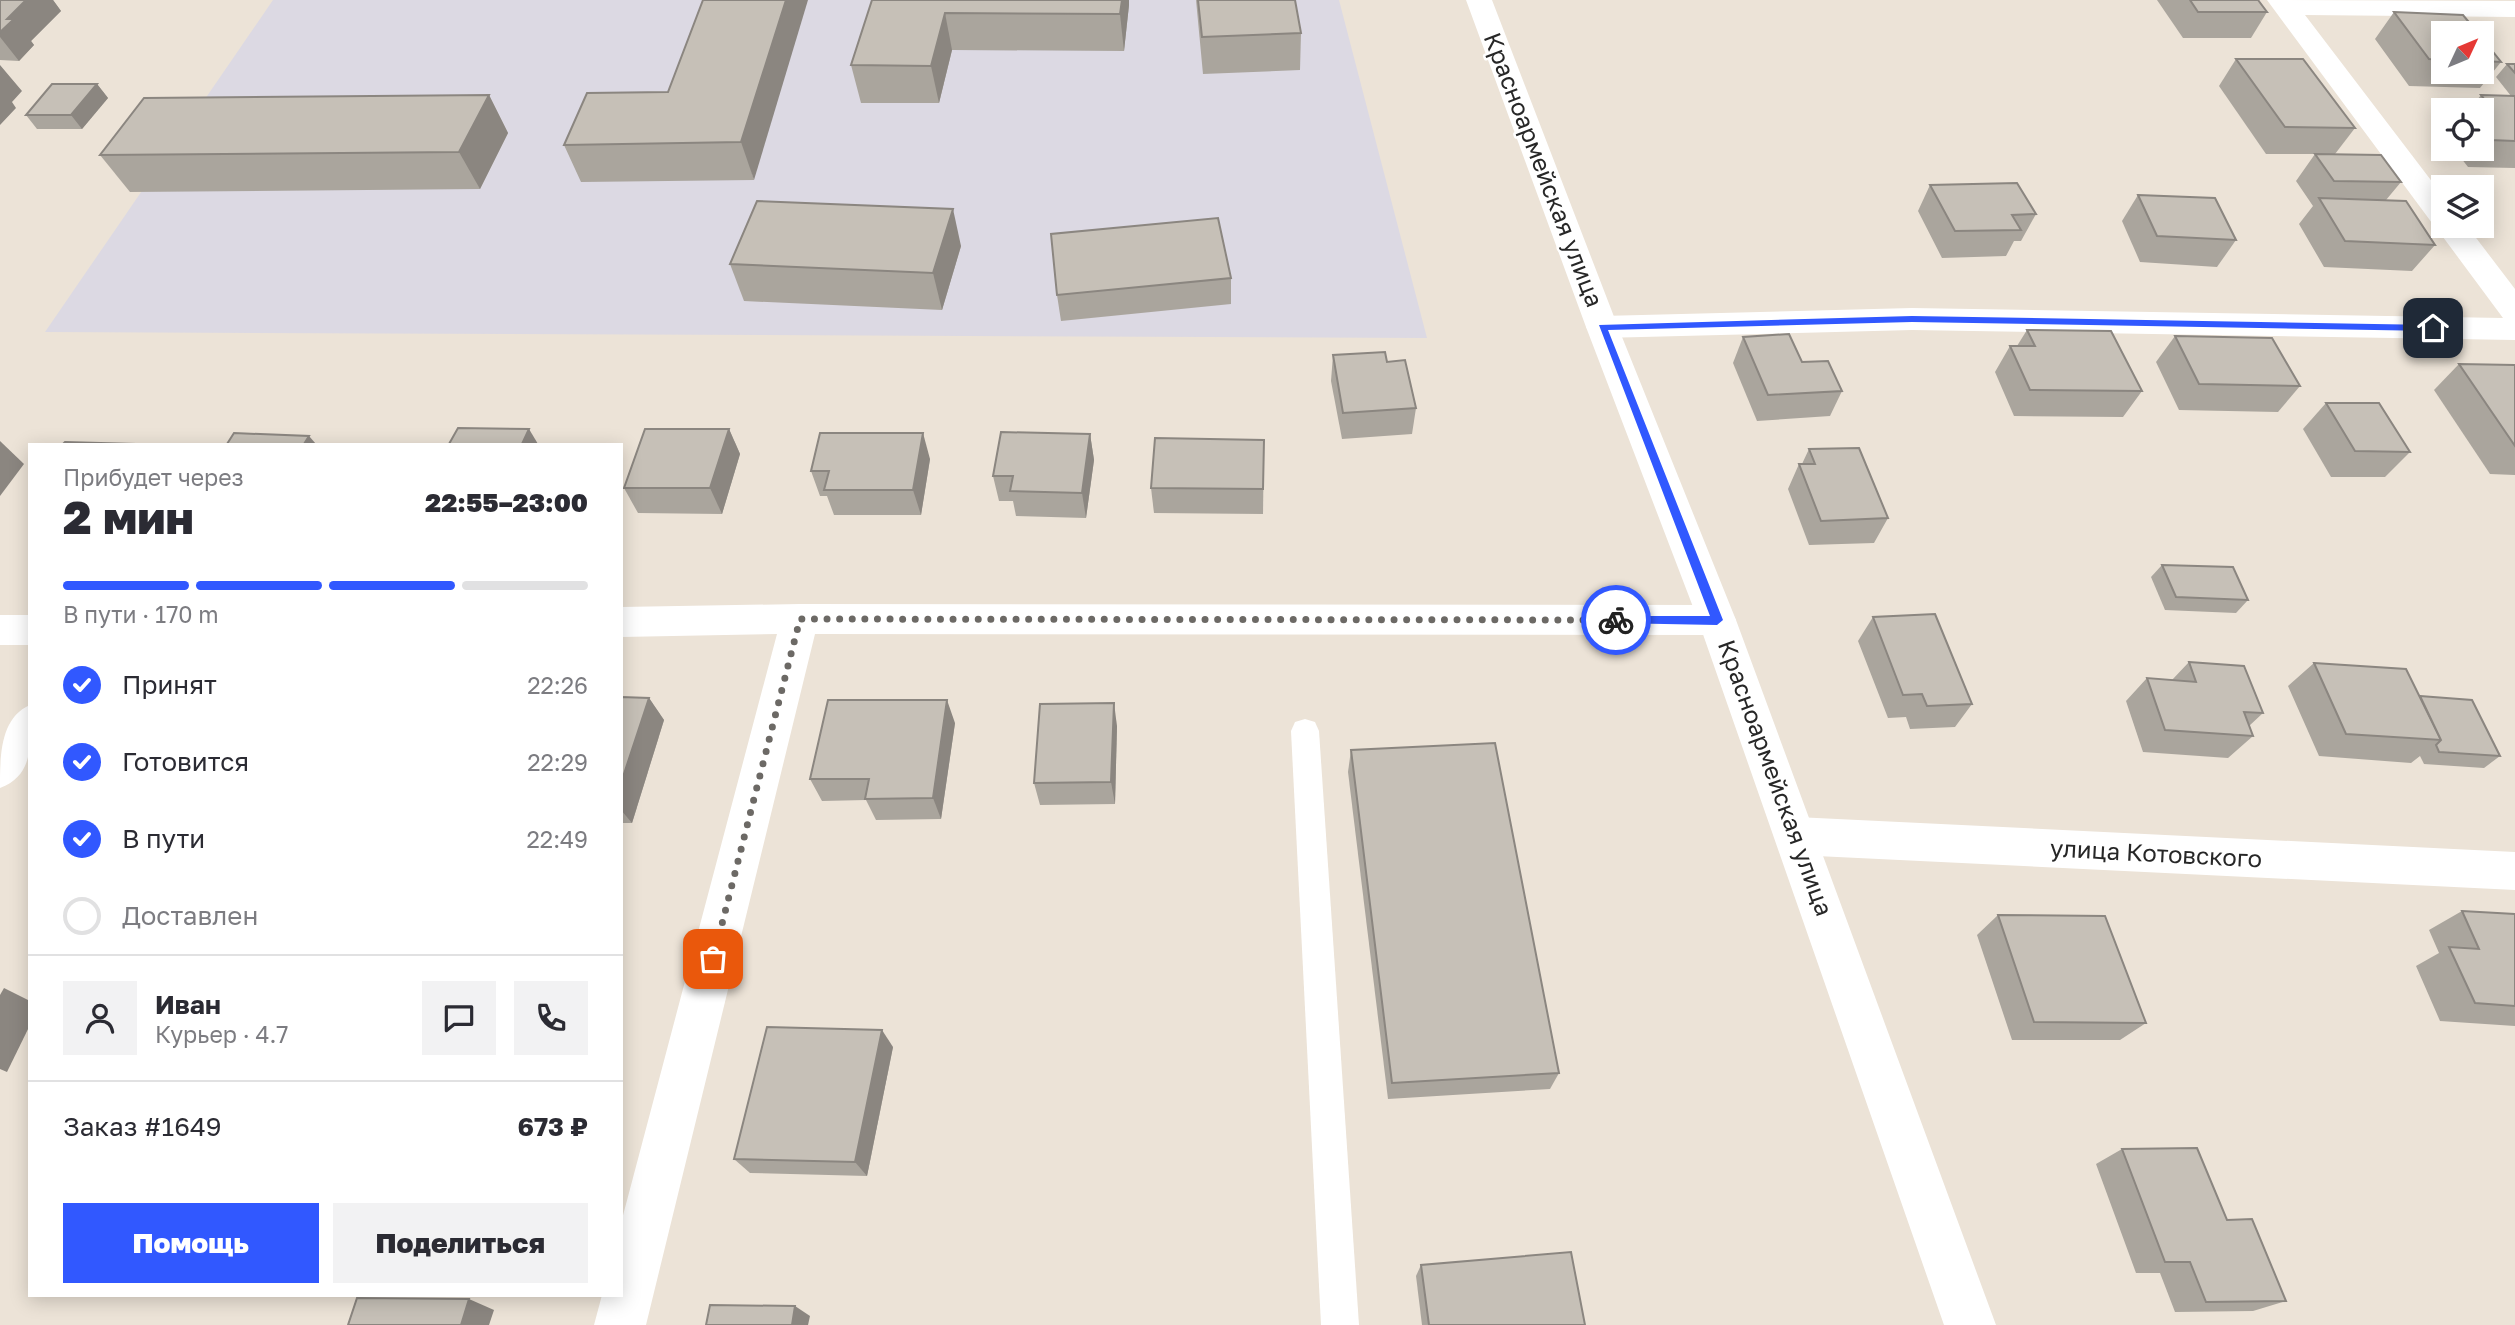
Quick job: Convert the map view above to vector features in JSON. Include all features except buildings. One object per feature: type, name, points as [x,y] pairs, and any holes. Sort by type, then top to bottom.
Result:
[{"type":"street","name":"Красноармейская улица","points":[[1479,0],[1602,327],[1717,620],[1970,1325]]},
{"type":"street","points":[[2283,3],[2515,9]]},
{"type":"street","points":[[2283,3],[2431,199]]},
{"type":"street","points":[[2460,238],[2515,311]]},
{"type":"street","points":[[1602,327],[1912,319],[2515,329]]},
{"type":"street","points":[[620,1325],[800,619]]},
{"type":"street","points":[[623,621],[1717,620]]},
{"type":"street","points":[[0,630],[28,630]]},
{"type":"street","points":[[0,769],[28,725]]},
{"type":"street","name":"улица Котовского","points":[[1796,836],[2515,871]]},
{"type":"lane","points":[[1305,731],[1340,1325]]},
{"type":"shaded area","points":[[273,0],[1339,0],[1427,338],[45,332]]},
{"type":"way so far","points":[[713,959],[800,619],[1616,620]]},
{"type":"route","points":[[1616,620],[1717,620],[1602,327],[1912,319],[2433,328]]}]
